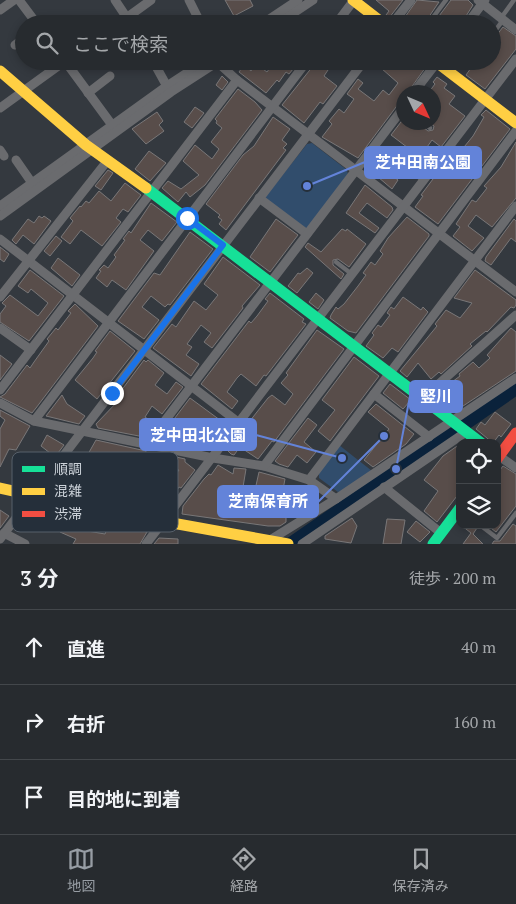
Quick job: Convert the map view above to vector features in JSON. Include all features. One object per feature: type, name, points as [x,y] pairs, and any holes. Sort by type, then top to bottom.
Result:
[{"type":"street","points":[[0,10],[14,0]]},
{"type":"street","points":[[19,0],[30,15]]},
{"type":"street","points":[[115,0],[126,15]]},
{"type":"street","points":[[134,15],[151,0]]},
{"type":"street","points":[[190,0],[197,15]]},
{"type":"street","points":[[276,15],[298,0]]},
{"type":"street","points":[[290,15],[313,0]]},
{"type":"street","points":[[343,15],[354,0],[373,15]]},
{"type":"street","points":[[399,15],[411,0]]},
{"type":"street","points":[[473,15],[482,1],[498,15]]},
{"type":"street","points":[[502,19],[516,30]]},
{"type":"street","points":[[178,502],[213,458],[238,422],[319,320],[516,59]]},
{"type":"street","points":[[0,108],[53,70]]},
{"type":"street","points":[[71,70],[112,125]]},
{"type":"street","points":[[158,70],[169,89]]},
{"type":"street","points":[[0,216],[90,146],[193,70]]},
{"type":"street","points":[[1,204],[90,146],[112,125],[203,70]]},
{"type":"street","points":[[226,70],[516,292]]},
{"type":"street","points":[[34,421],[300,70]]},
{"type":"street","points":[[67,452],[357,70]]},
{"type":"street","points":[[419,85],[431,70]]},
{"type":"street","points":[[447,70],[516,123]]},
{"type":"street","points":[[0,71],[108,160],[223,245],[476,439]]},
{"type":"street","points":[[88,93],[110,76]]},
{"type":"street","points":[[0,390],[237,80]]},
{"type":"street","points":[[148,443],[396,116]]},
{"type":"street","points":[[264,466],[516,131]]},
{"type":"street","points":[[16,160],[32,183]]},
{"type":"street","points":[[0,297],[108,160]]},
{"type":"street","points":[[259,198],[306,234]]},
{"type":"street","points":[[309,480],[474,261],[515,210]]},
{"type":"street","points":[[0,239],[74,294],[238,422]]},
{"type":"street","points":[[423,398],[516,315]]},
{"type":"street","points":[[0,328],[31,350]]},
{"type":"street","points":[[302,544],[384,487],[460,427],[516,378]]},
{"type":"street","points":[[374,394],[429,437]]},
{"type":"street","points":[[0,403],[34,421],[148,443],[213,458],[264,466],[309,480],[336,499]]},
{"type":"street","points":[[265,543],[336,499],[429,437],[460,427]]},
{"type":"street","points":[[501,452],[516,433]]},
{"type":"street","points":[[501,458],[516,468]]},
{"type":"street","points":[[384,487],[441,533]]},
{"type":"street","points":[[433,544],[456,513]]},
{"type":"street","points":[[12,523],[2,536],[25,544]]},
{"type":"street","points":[[178,525],[265,543],[288,544]]},
{"type":"street","points":[[146,544],[155,532]]},
{"type":"lane","points":[[435,15],[446,0]]},
{"type":"lane","points":[[502,19],[514,0]]},
{"type":"lane","points":[[406,168],[424,181]]},
{"type":"lane","points":[[336,262],[353,275]]},
{"type":"lane","points":[[485,529],[497,538],[516,513]]},
{"type":"shaded area","points":[[312,143],[347,170],[348,175],[307,229],[266,200],[266,196],[307,144]]},
{"type":"shaded area","points":[[339,445],[372,471],[338,492],[319,478],[319,471]]},
{"type":"building","points":[[225,0],[250,0],[253,6],[233,15]]},
{"type":"building","points":[[376,0],[403,0],[391,15],[386,15],[389,11]]},
{"type":"building","points":[[417,0],[439,2],[430,15],[406,15]]},
{"type":"building","points":[[451,0],[468,0],[473,5],[467,15],[440,15]]},
{"type":"building","points":[[503,27],[516,36],[516,49],[501,68],[501,30]]},
{"type":"building","points":[[240,70],[264,70],[267,72],[268,70],[292,70],[289,74],[286,72],[279,82],[277,80],[266,93],[239,72]]},
{"type":"building","points":[[310,70],[328,70],[324,76],[337,86],[323,104],[320,102],[304,123],[282,105]]},
{"type":"building","points":[[383,70],[424,70],[413,85],[396,85],[398,83]]},
{"type":"building","points":[[470,70],[500,70],[485,89],[466,75]]},
{"type":"building","points":[[222,76],[228,82],[222,90],[216,85]]},
{"type":"building","points":[[437,77],[447,84],[444,88],[455,96],[449,104],[465,116],[441,147],[432,140],[420,157],[391,135],[396,128],[396,130],[441,130],[441,85],[434,85],[433,82]]},
{"type":"building","points":[[358,79],[363,83],[358,89],[374,101],[383,90],[389,95],[396,86],[396,107],[358,158],[322,137],[332,124],[329,121],[339,109],[344,113],[354,99],[347,94]]},
{"type":"building","points":[[238,89],[262,110],[205,185],[190,197],[186,192],[178,202],[162,188],[168,181],[181,189],[199,175],[183,161],[195,145],[212,159],[219,149],[211,142],[222,128],[216,123],[215,119]]},
{"type":"building","points":[[195,107],[204,113],[192,128],[184,122]]},
{"type":"building","points":[[486,110],[510,129],[438,224],[415,207],[423,196],[421,195],[436,175],[439,177],[457,150],[460,152],[473,136],[484,117],[481,115]]},
{"type":"building","points":[[157,112],[163,121],[159,125],[164,131],[146,144],[132,129]]},
{"type":"building","points":[[273,117],[290,129],[282,140],[287,144],[283,148],[286,150],[226,230],[219,224],[222,220],[218,217],[220,215],[206,204],[243,155],[254,146]]},
{"type":"building","points":[[516,142],[516,198],[492,227],[476,215],[468,226],[484,238],[472,251],[453,236],[460,227],[456,224],[472,200],[476,202],[487,188],[484,186],[501,167]]},
{"type":"building","points":[[149,151],[166,163],[150,181],[135,169]]},
{"type":"building","points":[[377,157],[382,161],[381,167],[398,180],[392,189],[371,171],[371,165]]},
{"type":"building","points":[[108,170],[113,173],[101,190],[95,186]]},
{"type":"building","points":[[125,183],[141,195],[128,212],[123,209],[116,218],[121,222],[102,246],[81,230],[70,244],[61,237],[73,221],[70,218],[80,206],[86,201],[89,203],[99,191],[111,201]]},
{"type":"building","points":[[365,185],[392,207],[393,210],[387,218],[367,203],[359,213],[379,228],[375,233],[346,213]]},
{"type":"building","points":[[151,203],[177,222],[162,241],[148,230],[140,240],[154,251],[126,290],[112,280],[107,287],[96,278],[101,271],[99,270],[104,265],[108,268],[116,257],[114,255],[125,240],[123,239],[129,231],[131,233]]},
{"type":"building","points":[[39,216],[42,218],[44,216],[51,221],[34,244],[23,235],[16,244],[12,240],[28,219],[34,223]]},
{"type":"building","points":[[407,217],[429,234],[429,236],[356,333],[348,331],[330,318],[331,315],[336,307],[338,309],[344,304],[358,286],[366,275],[363,273],[371,262],[375,265],[383,254],[380,251],[388,238]]},
{"type":"building","points":[[276,219],[298,235],[270,272],[250,257]]},
{"type":"building","points":[[514,219],[516,221],[516,242],[511,238],[491,265],[485,261],[486,257]]},
{"type":"building","points":[[342,229],[346,231],[347,229],[366,244],[349,267],[338,259],[333,260],[333,265],[344,274],[341,279],[305,247],[308,243],[321,252]]},
{"type":"building","points":[[190,232],[213,249],[170,305],[168,304],[165,307],[151,296],[142,307],[159,320],[144,339],[118,321],[154,273],[160,275]]},
{"type":"building","points":[[56,236],[62,241],[50,256],[44,251]]},
{"type":"building","points":[[0,247],[9,254],[4,262],[0,259]]},
{"type":"building","points":[[223,257],[260,285],[242,306],[243,308],[212,348],[204,342],[211,333],[201,325],[187,344],[192,347],[186,355],[199,364],[191,376],[153,348],[172,324],[176,327],[194,301],[206,310],[218,295],[204,284]]},
{"type":"building","points":[[58,258],[80,275],[72,286],[51,268]]},
{"type":"building","points":[[307,268],[313,273],[297,293],[288,286],[298,273],[300,274]]},
{"type":"building","points":[[30,270],[64,296],[29,341],[0,322],[0,314],[6,306],[2,303],[10,295],[38,316],[48,303],[31,289],[28,293],[18,286]]},
{"type":"building","points":[[475,270],[516,300],[516,305],[514,308],[511,307],[487,332],[470,344],[472,346],[441,374],[439,372],[431,379],[418,363],[407,377],[400,371],[437,326],[435,324],[446,310],[460,318],[472,303],[454,298]]},
{"type":"building","points":[[270,293],[304,319],[302,322],[306,324],[266,376],[264,375],[256,386],[241,374],[237,378],[227,392],[238,401],[232,409],[201,384],[249,321],[251,323],[257,316],[268,301],[265,299]]},
{"type":"building","points":[[316,293],[324,300],[318,309],[309,302]]},
{"type":"building","points":[[403,297],[421,310],[423,307],[428,312],[398,352],[392,348],[383,358],[366,346],[378,325],[381,327],[390,315],[387,313],[391,307],[394,309]]},
{"type":"building","points":[[75,304],[98,326],[32,413],[0,397],[5,394],[27,365],[30,368],[49,341],[47,339],[56,328],[58,330],[71,313],[68,311]]},
{"type":"building","points":[[511,328],[516,332],[516,371],[454,412],[447,405],[449,403],[440,391],[460,376],[459,374],[473,362],[479,368],[490,358],[487,355]]},
{"type":"building","points":[[317,330],[344,349],[274,442],[272,441],[258,459],[240,447],[234,455],[231,454],[227,450],[268,398],[272,395],[285,405],[293,394],[281,383]]},
{"type":"building","points":[[110,331],[135,351],[97,399],[75,380],[93,358],[97,352],[95,351]]},
{"type":"building","points":[[0,355],[12,364],[0,380]]},
{"type":"building","points":[[354,357],[379,376],[330,441],[318,431],[335,410],[322,400]]},
{"type":"building","points":[[144,360],[146,362],[148,360],[164,373],[155,385],[167,394],[176,382],[183,387],[162,414],[152,406],[145,417],[155,424],[144,437],[98,428],[96,424],[118,401],[115,399]]},
{"type":"building","points":[[390,384],[411,400],[403,409],[383,393]]},
{"type":"building","points":[[62,395],[67,404],[85,416],[79,424],[46,416]]},
{"type":"building","points":[[190,398],[229,425],[211,449],[201,441],[198,448],[178,442],[178,444],[163,441],[165,431]]},
{"type":"building","points":[[376,404],[414,434],[406,444],[373,467],[364,460],[389,429],[368,412]]},
{"type":"building","points":[[0,410],[30,426],[16,450],[9,449],[0,467],[0,429],[5,420],[0,416]]},
{"type":"building","points":[[495,412],[511,424],[501,437],[499,435],[496,439],[488,439],[476,429],[481,422],[485,425]]},
{"type":"building","points":[[308,418],[317,425],[304,442],[316,452],[307,463],[297,455],[288,467],[279,464],[275,461]]},
{"type":"building","points":[[47,435],[64,445],[59,452],[49,452],[41,446]]},
{"type":"building","points":[[96,440],[146,451],[146,452],[89,452]]},
{"type":"building","points":[[456,447],[456,497],[437,522],[424,511],[438,491],[424,480],[443,456]]},
{"type":"building","points":[[178,457],[185,459],[185,462],[195,470],[181,488],[178,488]]},
{"type":"building","points":[[218,465],[233,474],[234,468],[246,469],[240,505],[257,508],[260,491],[255,490],[259,472],[285,479],[282,495],[274,494],[271,509],[286,511],[286,522],[280,526],[268,526],[182,514],[183,506],[204,479],[209,474],[211,475]]},
{"type":"building","points":[[503,466],[516,474],[516,506],[501,526],[501,484],[501,469]]},
{"type":"building","points":[[0,510],[9,516],[0,528]]},
{"type":"building","points":[[352,518],[357,526],[351,543],[325,539],[325,536]]},
{"type":"building","points":[[387,519],[405,520],[401,544],[383,544]]},
{"type":"building","points":[[416,521],[430,532],[420,542],[407,532]]},
{"type":"building","points":[[513,524],[516,526],[516,544],[492,544],[494,541],[500,541]]},
{"type":"building","points":[[466,529],[476,529],[473,534],[483,544],[463,544],[471,533]]},
{"type":"building","points":[[60,532],[105,534],[106,532],[147,532],[140,544],[73,544],[76,539]]},
{"type":"building","points":[[159,538],[178,539],[178,544],[154,544]]},
{"type":"waterway","points":[[291,544],[516,388]]},
{"type":"traffic: fast","points":[[146,188],[476,439]]},
{"type":"traffic: fast","points":[[433,544],[456,513]]},
{"type":"traffic: slow","points":[[353,0],[372,15]]},
{"type":"traffic: slow","points":[[447,70],[516,123]]},
{"type":"traffic: slow","points":[[0,71],[86,145],[146,188]]},
{"type":"traffic: slow","points":[[0,488],[12,491]]},
{"type":"traffic: slow","points":[[178,524],[288,544]]},
{"type":"traffic: jam","points":[[501,454],[516,433]]},
{"type":"place","name":"芝中田南公園","points":[[307,186]]},
{"type":"place","name":"芝南保育所","points":[[384,436]]},
{"type":"place","name":"芝中田北公園","points":[[342,458]]},
{"type":"place","name":"竪川","points":[[396,469]]},
{"type":"route","points":[[112,393],[223,245],[187,218]]}]
